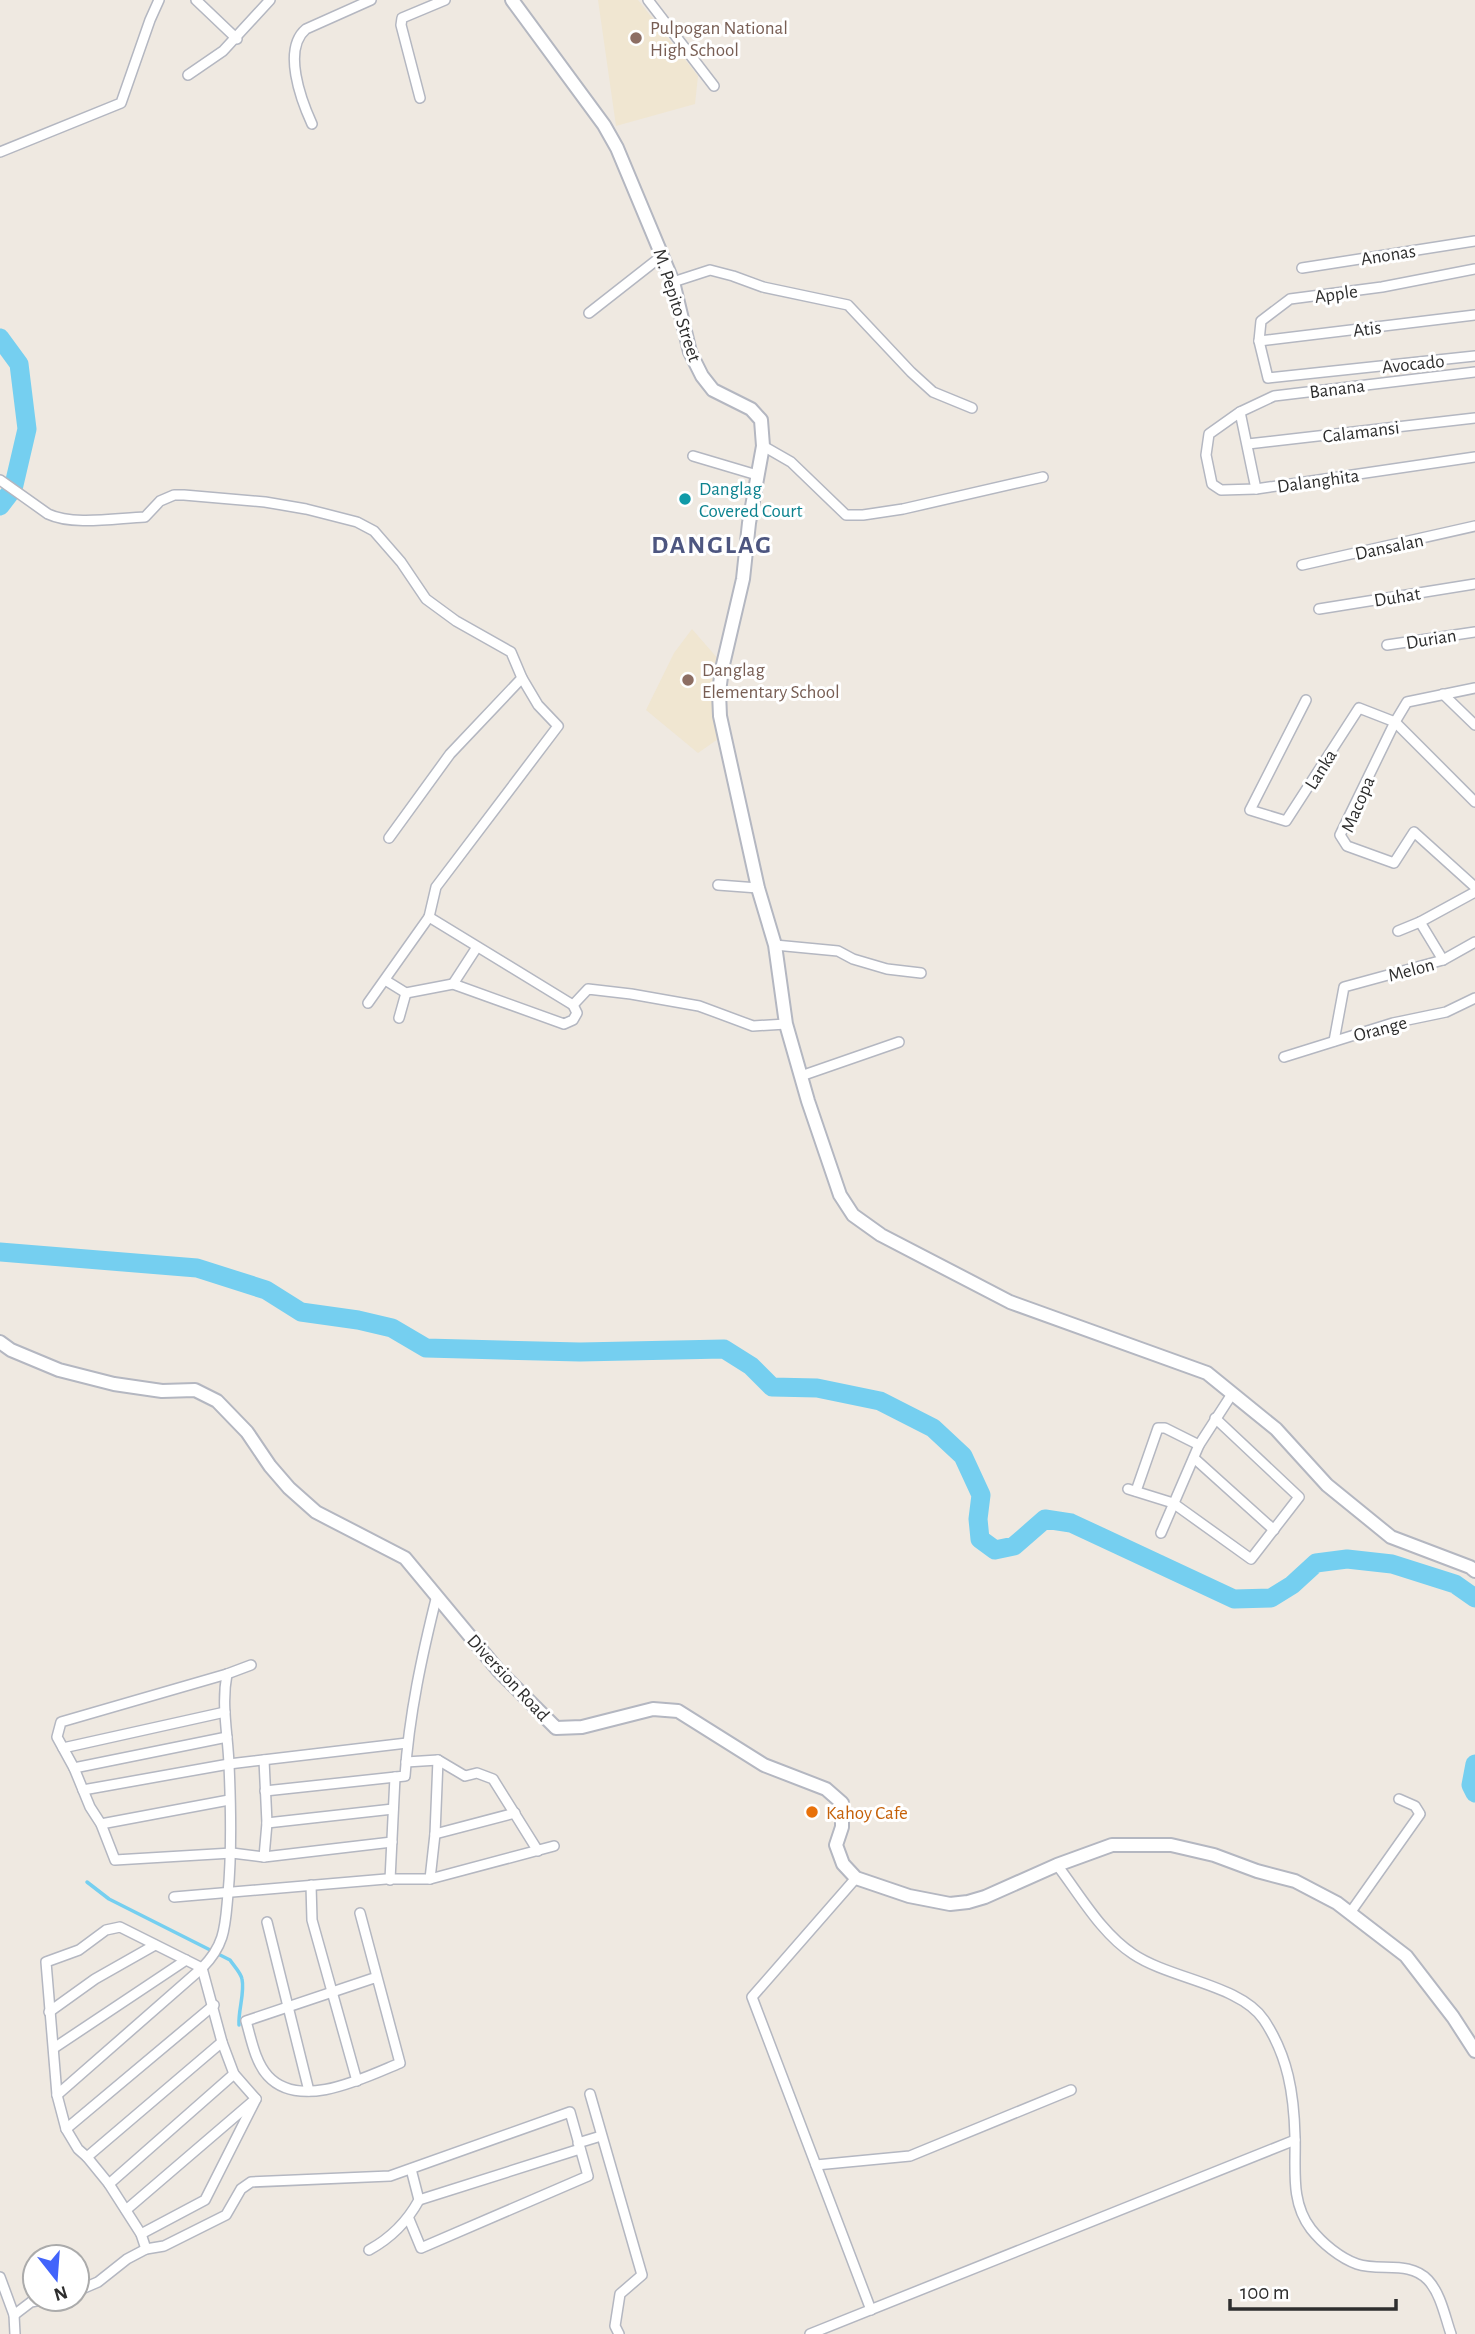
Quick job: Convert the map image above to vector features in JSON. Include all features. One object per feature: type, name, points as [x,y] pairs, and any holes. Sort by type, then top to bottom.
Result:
[{"type":"street","points":[[0,152],[121,103],[159,0]]},
{"type":"street","points":[[196,0],[237,39]]},
{"type":"street","points":[[188,75],[237,39],[270,0]]},
{"type":"street","points":[[312,124],[301,99],[294,64],[299,36],[306,29],[371,0]]},
{"type":"street","points":[[420,99],[401,25],[402,18],[445,0]]},
{"type":"street","name":"M. Pepito Street","points":[[512,0],[604,125],[621,158],[663,255],[673,282],[690,352],[702,376],[713,390],[751,409],[761,420],[762,449],[743,579],[719,692],[720,716],[758,888],[775,945],[786,1024],[840,1195],[853,1215],[881,1235],[1024,1308],[1207,1373],[1276,1429],[1327,1485],[1391,1537],[1475,1571]]},
{"type":"street","points":[[648,0],[714,86]]},
{"type":"street","name":"Anonas","points":[[1302,268],[1475,241]]},
{"type":"street","points":[[589,313],[663,255]]},
{"type":"street","name":"Apple","points":[[1259,341],[1261,321],[1290,299],[1382,287],[1475,269]]},
{"type":"street","points":[[673,282],[710,270],[763,287],[842,302],[933,392],[972,408]]},
{"type":"street","name":"Atis","points":[[1259,341],[1475,315]]},
{"type":"street","name":"Avocado","points":[[1259,341],[1268,379],[1475,356]]},
{"type":"street","name":"Banana","points":[[1209,433],[1240,412],[1275,396],[1475,372]]},
{"type":"street","points":[[1240,412],[1256,489]]},
{"type":"street","name":"Calamansi","points":[[1248,444],[1475,418]]},
{"type":"street","name":"Dalanghita","points":[[1209,433],[1206,455],[1212,484],[1221,490],[1256,489],[1475,457]]},
{"type":"street","points":[[762,449],[791,462],[846,515],[904,509],[1043,477]]},
{"type":"street","points":[[693,456],[758,470]]},
{"type":"street","points":[[2,482],[48,514],[71,520],[145,517],[160,501],[174,495],[184,495],[265,502],[357,522],[374,531],[386,544],[426,599],[456,621],[511,652],[537,705],[558,726],[436,887],[429,917],[368,1003]]},
{"type":"street","name":"Dansalan","points":[[1302,565],[1475,526]]},
{"type":"street","name":"Duhat","points":[[1319,609],[1475,584]]},
{"type":"street","name":"Durian","points":[[1387,645],[1475,632]]},
{"type":"street","points":[[389,838],[450,754],[522,678]]},
{"type":"street","points":[[1395,722],[1407,702],[1475,688]]},
{"type":"street","points":[[1443,694],[1475,725]]},
{"type":"street","name":"Lanka","points":[[1306,700],[1250,810],[1286,821],[1359,708],[1395,722],[1475,802]]},
{"type":"street","name":"Macopa","points":[[1395,722],[1340,835],[1347,846],[1394,863],[1414,832],[1475,890]]},
{"type":"street","points":[[718,885],[758,888]]},
{"type":"street","points":[[1398,931],[1420,922],[1475,890]]},
{"type":"street","points":[[385,980],[406,993],[453,984],[564,1024],[573,1020],[577,1013],[573,1005],[429,917]]},
{"type":"street","points":[[1420,922],[1443,960]]},
{"type":"street","name":"Melon","points":[[1334,1041],[1344,987],[1443,960],[1475,942]]},
{"type":"street","points":[[775,945],[838,951],[853,959],[887,969],[921,973]]},
{"type":"street","points":[[453,984],[477,947]]},
{"type":"street","points":[[573,1005],[588,989],[699,1006],[753,1026],[786,1024]]},
{"type":"street","points":[[399,1018],[406,993]]},
{"type":"street","name":"Orange","points":[[1284,1057],[1393,1023],[1446,1012],[1475,998]]},
{"type":"street","points":[[801,1076],[900,1042]]},
{"type":"street","name":"Diversion Road","points":[[0,1342],[59,1370],[114,1384],[162,1391],[195,1390],[217,1401],[247,1432],[289,1488],[316,1511],[405,1558],[498,1670],[556,1728],[582,1727],[653,1709],[678,1711],[764,1765],[826,1789],[842,1803],[842,1827],[836,1845],[843,1864],[856,1878]]},
{"type":"street","points":[[1161,1533],[1199,1445],[1232,1394]]},
{"type":"street","points":[[1199,1445],[1165,1428],[1158,1428],[1132,1490],[1173,1503],[1251,1559],[1299,1497],[1215,1419]]},
{"type":"street","points":[[1194,1458],[1274,1530]]},
{"type":"street","points":[[265,1791],[405,1776],[407,1743],[424,1647],[438,1595]]},
{"type":"street","points":[[251,1665],[61,1722],[57,1737],[74,1768],[90,1807],[101,1824],[115,1860],[232,1853],[264,1857],[392,1842]]},
{"type":"street","points":[[57,2095],[202,1968],[215,1953],[225,1931],[232,1853],[225,1712],[227,1674]]},
{"type":"street","points":[[63,1748],[225,1712]]},
{"type":"street","points":[[74,1768],[227,1737]]},
{"type":"street","points":[[83,1790],[229,1763],[407,1743]]},
{"type":"street","points":[[264,1760],[267,1823],[264,1857]]},
{"type":"street","points":[[406,1762],[438,1760],[465,1776],[477,1773],[493,1779],[538,1851]]},
{"type":"street","points":[[430,1879],[438,1760]]},
{"type":"street","points":[[390,1880],[395,1777]]},
{"type":"street","points":[[1350,1913],[1420,1814],[1415,1806],[1399,1799]]},
{"type":"street","points":[[101,1824],[229,1800]]},
{"type":"street","points":[[267,1823],[393,1809]]},
{"type":"street","points":[[435,1834],[515,1813]]},
{"type":"street","points":[[871,2310],[752,1997],[856,1878],[909,1896],[950,1904],[985,1897],[1057,1865],[1112,1845],[1171,1845],[1214,1855],[1295,1881],[1337,1903],[1406,1956],[1453,2017],[1475,2051]]},
{"type":"street","points":[[173,1898],[311,1885],[430,1879],[554,1846]]},
{"type":"street","points":[[1057,1865],[1109,1933],[1132,1954],[1167,1971],[1241,1998],[1254,2007],[1275,2037],[1284,2059],[1292,2092],[1296,2140],[1295,2183],[1301,2213],[1311,2229],[1343,2258],[1358,2265],[1406,2269],[1427,2280],[1436,2292],[1451,2334]]},
{"type":"street","points":[[311,1885],[312,1920],[357,2081]]},
{"type":"street","points":[[360,1913],[400,2063],[330,2090],[285,2088],[268,2076],[255,2051],[246,2021],[377,1977]]},
{"type":"street","points":[[267,1922],[309,2091]]},
{"type":"street","points":[[146,2249],[141,2234],[109,2184],[78,2149],[66,2129],[57,2095],[46,1962],[79,1950],[106,1930],[120,1927],[202,1968],[222,2042],[234,2074],[256,2099]]},
{"type":"street","points":[[49,2012],[94,1979],[155,1945]]},
{"type":"street","points":[[54,2048],[186,1960]]},
{"type":"street","points":[[66,2129],[214,2005]]},
{"type":"street","points":[[87,2157],[222,2042]]},
{"type":"street","points":[[109,2184],[234,2074]]},
{"type":"street","points":[[816,2165],[910,2156],[1071,2090]]},
{"type":"street","points":[[590,2094],[642,2275],[620,2294],[615,2326],[619,2334]]},
{"type":"street","points":[[126,2210],[256,2099]]},
{"type":"street","points":[[141,2234],[205,2200],[256,2099]]},
{"type":"street","points":[[91,2285],[146,2249],[164,2246],[226,2215],[241,2189],[251,2182],[390,2176],[570,2112],[588,2176],[421,2248],[409,2219]]},
{"type":"street","points":[[419,2200],[579,2146],[601,2136]]},
{"type":"street","points":[[810,2334],[1296,2140]]},
{"type":"street","points":[[369,2250],[382,2243],[409,2219],[419,2200],[411,2169]]},
{"type":"street","points":[[0,2277],[14,2315],[15,2334]]},
{"type":"street","points":[[14,2315],[21,2310]]},
{"type":"street","points":[[838,2323],[841,2334]]},
{"type":"shaded area","name":"Pulpogan National High School","points":[[598,0],[638,0],[698,76],[695,104],[616,126]]},
{"type":"shaded area","name":"Danglag Elementary School","points":[[692,629],[719,660],[712,700],[718,739],[698,753],[646,710],[674,653]]},
{"type":"waterway","points":[[0,338],[19,364],[27,429],[13,489],[0,506]]},
{"type":"waterway","points":[[0,1252],[197,1268],[266,1290],[301,1312],[392,1328],[426,1348],[580,1352],[724,1349],[751,1366],[772,1387],[817,1388],[880,1401],[933,1428],[963,1456],[981,1495],[978,1519],[980,1539],[995,1550],[1014,1546],[1045,1519],[1071,1523],[1234,1599],[1271,1598],[1292,1585],[1316,1563],[1347,1559],[1392,1564],[1455,1584],[1475,1598]]},
{"type":"waterway","points":[[1475,1764],[1471,1785],[1475,1793]]},
{"type":"waterway","points":[[87,1882],[109,1899],[230,1960],[242,1979],[239,2025]]},
{"type":"place","name":"Pulpogan National High School","points":[[636,38]]},
{"type":"place","name":"Danglag Covered Court","points":[[685,499]]},
{"type":"place","name":"Danglag Elementary School","points":[[688,680]]},
{"type":"place","name":"Kahoy Cafe","points":[[812,1812]]},
{"type":"district","name":"DANGLAG","points":[[712,544]]}]
